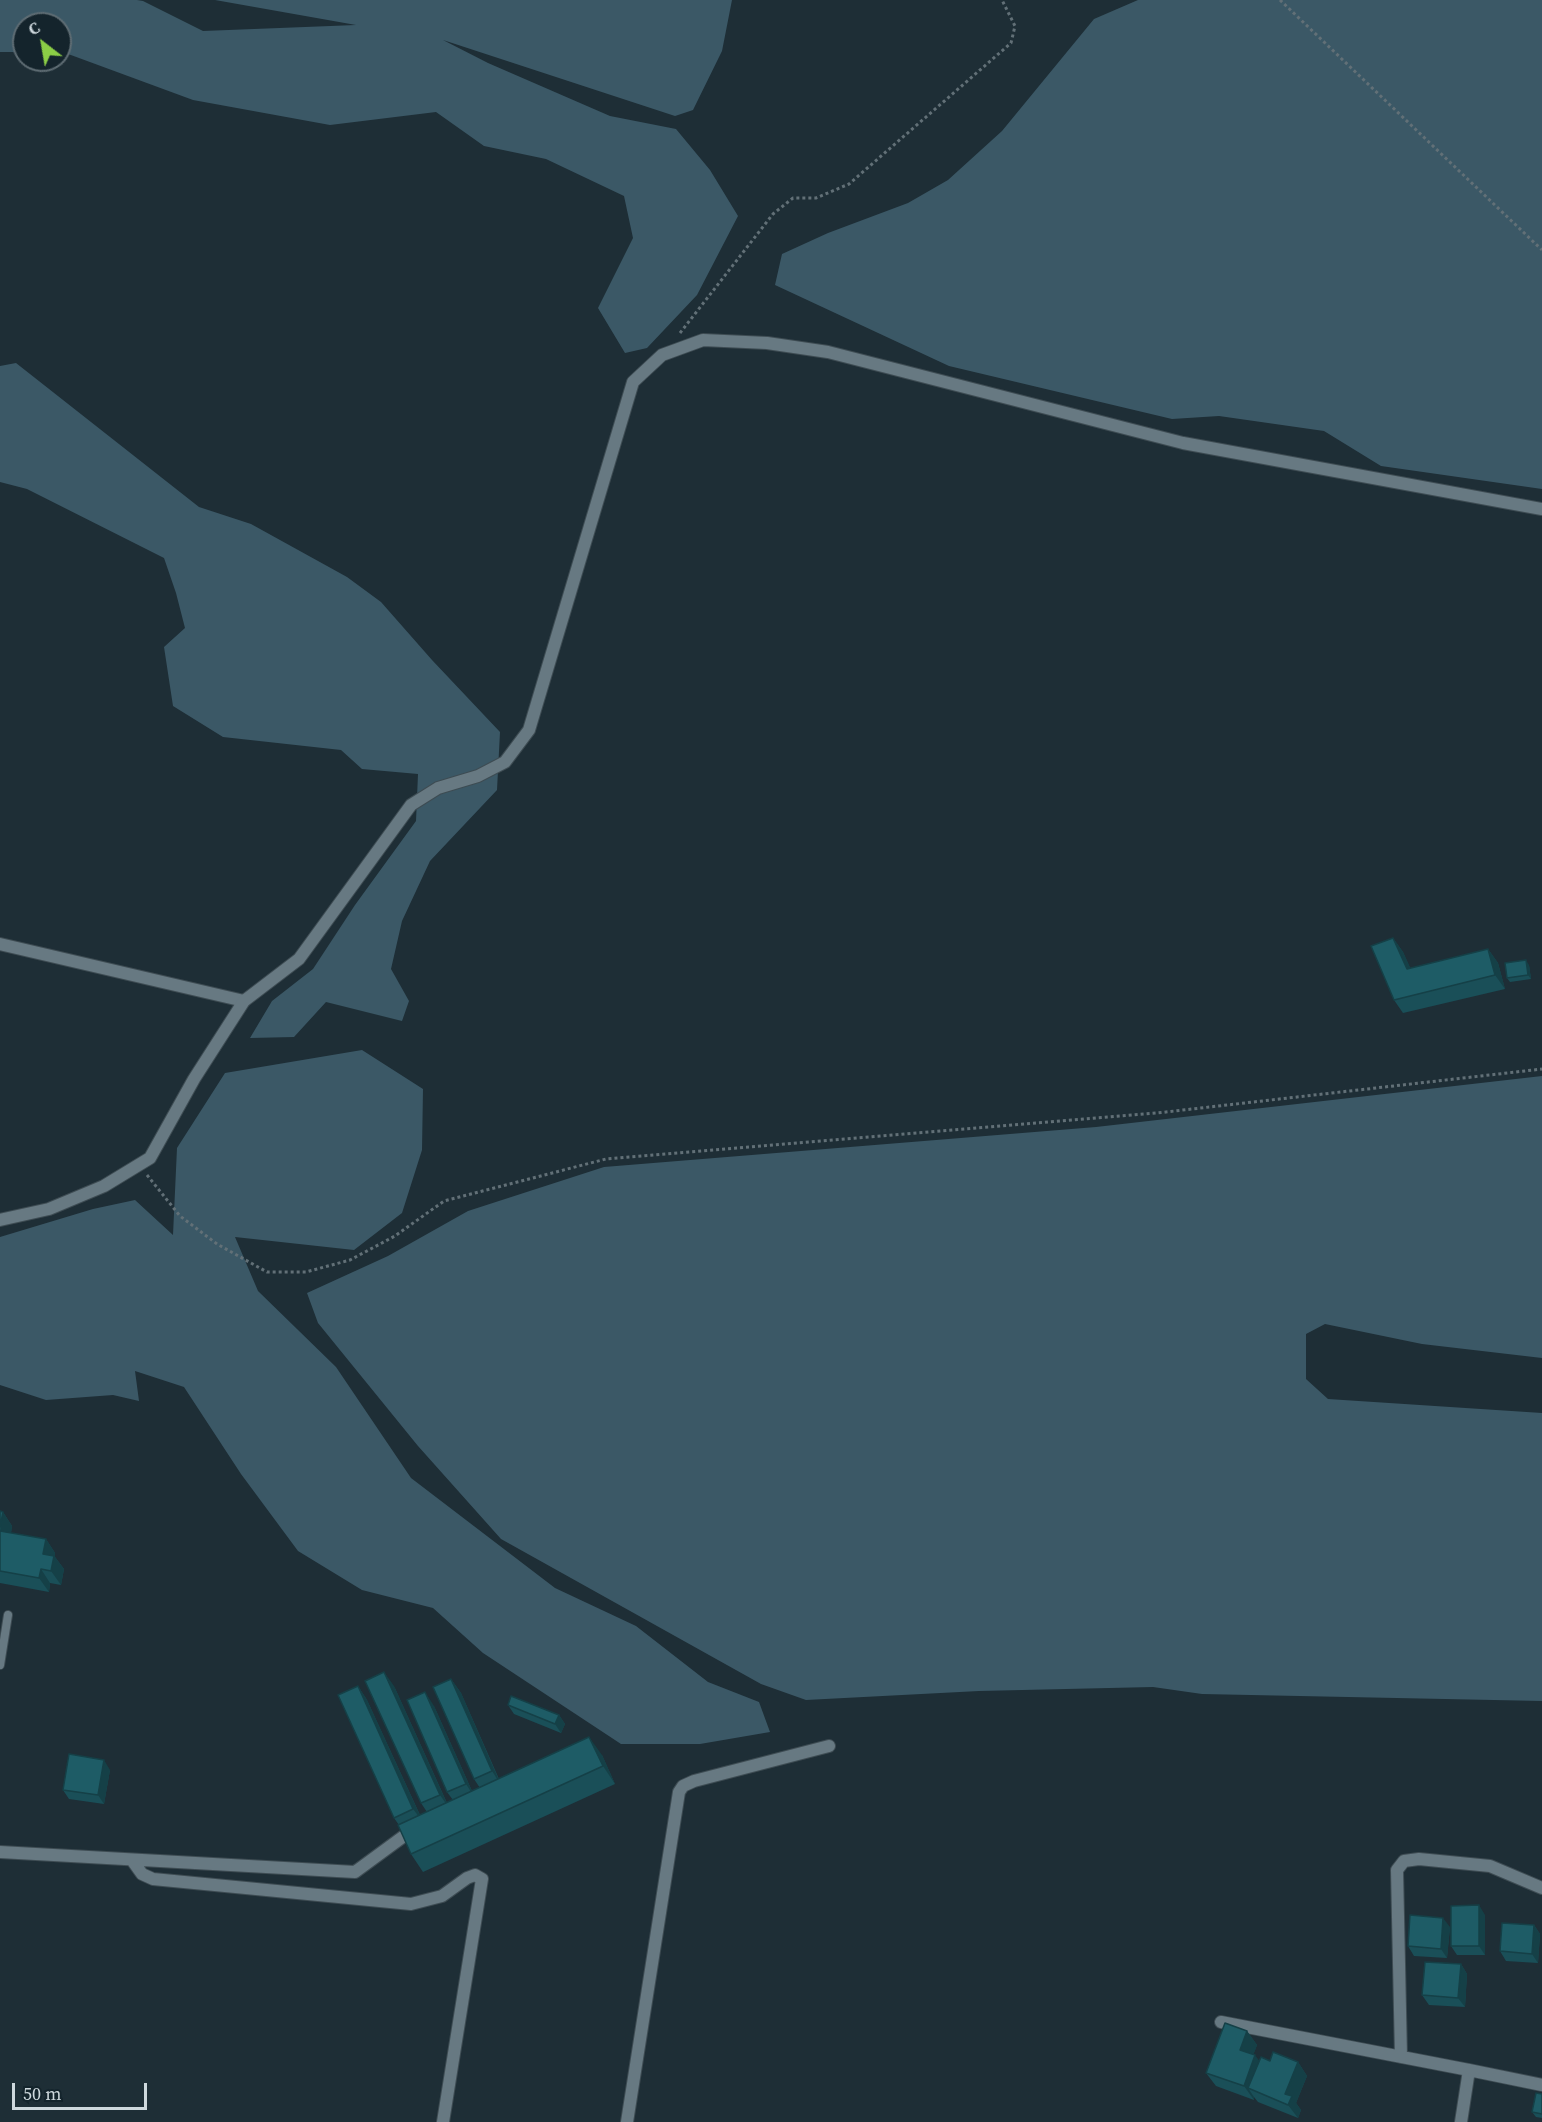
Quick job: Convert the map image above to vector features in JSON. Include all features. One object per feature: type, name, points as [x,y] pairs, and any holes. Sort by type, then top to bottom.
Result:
[{"type":"street","points":[[0,1220],[49,1209],[104,1186],[150,1158],[194,1079],[244,1001],[299,959],[411,805],[438,788],[478,776],[506,762],[529,730],[633,381],[662,355],[703,340],[767,344],[828,352],[1182,443],[1542,509]]},
{"type":"street","points":[[0,944],[244,1001]]},
{"type":"street","points":[[627,2122],[679,1792],[683,1786],[694,1781],[829,1746]]},
{"type":"street","points":[[0,1852],[355,1872],[404,1836],[426,1827]]},
{"type":"street","points":[[1401,2057],[1397,1870],[1404,1861],[1419,1859],[1490,1866],[1542,1888]]},
{"type":"street","points":[[132,1860],[142,1874],[153,1879],[411,1904],[442,1896],[475,1875],[482,1879],[443,2122]]},
{"type":"street","points":[[1221,2022],[1542,2085]]},
{"type":"street","points":[[1461,2122],[1469,2070]]},
{"type":"lane","points":[[0,1665],[8,1615]]},
{"type":"path","points":[[662,355],[773,214],[793,198],[816,198],[849,184],[1011,43],[1015,26],[1002,0]]},
{"type":"path","points":[[1280,0],[1542,250]]},
{"type":"path","points":[[138,1165],[180,1216],[218,1244],[267,1272],[306,1272],[350,1260],[395,1236],[444,1201],[606,1159],[1157,1113],[1542,1069]]},
{"type":"shaded area","points":[[0,0],[137,0],[203,31],[356,25],[215,0],[732,0],[722,51],[693,110],[675,116],[443,40],[488,63],[610,116],[676,129],[710,170],[738,216],[697,295],[647,348],[625,353],[598,308],[633,238],[624,196],[546,159],[484,146],[436,112],[330,125],[193,100],[72,55],[72,12],[12,12],[12,52],[0,52]]},
{"type":"shaded area","points":[[1138,0],[1542,0],[1542,489],[1381,466],[1324,431],[1219,416],[1172,419],[949,366],[775,285],[782,254],[828,233],[908,203],[948,180],[1002,131],[1094,19]]},
{"type":"shaded area","points":[[16,363],[199,507],[251,524],[347,577],[381,602],[500,732],[497,790],[430,861],[402,921],[391,969],[409,1001],[402,1021],[326,1002],[294,1037],[250,1038],[272,1001],[313,969],[355,905],[416,821],[418,774],[362,769],[341,750],[223,737],[173,706],[164,647],[185,628],[164,558],[27,489],[0,482],[0,366]]},
{"type":"shaded area","points":[[362,1050],[423,1089],[422,1150],[402,1213],[354,1250],[235,1237],[258,1291],[336,1367],[411,1478],[555,1588],[636,1626],[708,1682],[759,1702],[770,1732],[700,1744],[621,1744],[483,1653],[433,1608],[362,1590],[298,1551],[241,1474],[184,1387],[135,1371],[139,1401],[113,1395],[46,1400],[0,1385],[0,1237],[93,1209],[135,1200],[173,1235],[177,1148],[225,1073]]},
{"type":"shaded area","points":[[1542,1076],[1542,1358],[1422,1344],[1325,1324],[1306,1334],[1306,1379],[1328,1399],[1542,1413],[1542,1701],[1202,1694],[1153,1687],[979,1691],[806,1700],[761,1684],[501,1539],[418,1446],[318,1323],[307,1293],[388,1256],[468,1211],[604,1167],[1096,1127]]},
{"type":"building","points":[[1393,938],[1407,969],[1488,949],[1495,975],[1394,1000],[1371,946]]},
{"type":"building","points":[[1526,960],[1528,975],[1507,978],[1505,963]]},
{"type":"building","points":[[0,1511],[3,1512],[0,1527]]},
{"type":"building","points":[[0,1531],[46,1539],[43,1554],[54,1556],[51,1571],[41,1569],[39,1578],[0,1571]]},
{"type":"building","points":[[384,1672],[440,1795],[421,1803],[365,1681]]},
{"type":"building","points":[[451,1679],[492,1771],[474,1779],[433,1687]]},
{"type":"building","points":[[358,1686],[413,1809],[394,1818],[338,1695]]},
{"type":"building","points":[[425,1692],[466,1784],[447,1792],[407,1700]]},
{"type":"building","points":[[511,1696],[559,1715],[555,1724],[508,1705]]},
{"type":"building","points":[[589,1737],[603,1766],[411,1854],[398,1825]]},
{"type":"building","points":[[69,1754],[104,1760],[98,1795],[63,1790]]},
{"type":"building","points":[[1479,1905],[1479,1946],[1451,1946],[1451,1906]]},
{"type":"building","points":[[1410,1915],[1443,1918],[1441,1949],[1408,1946]]},
{"type":"building","points":[[1502,1923],[1534,1925],[1532,1954],[1500,1951]]},
{"type":"building","points":[[1425,1962],[1461,1964],[1458,1998],[1422,1995]]},
{"type":"building","points":[[1225,2023],[1247,2031],[1240,2050],[1255,2055],[1244,2086],[1206,2073]]},
{"type":"building","points":[[1273,2052],[1298,2062],[1285,2094],[1292,2096],[1288,2105],[1248,2088],[1261,2057],[1270,2061]]},
{"type":"building","points":[[1536,2093],[1542,2094],[1542,2114],[1532,2112]]}]
